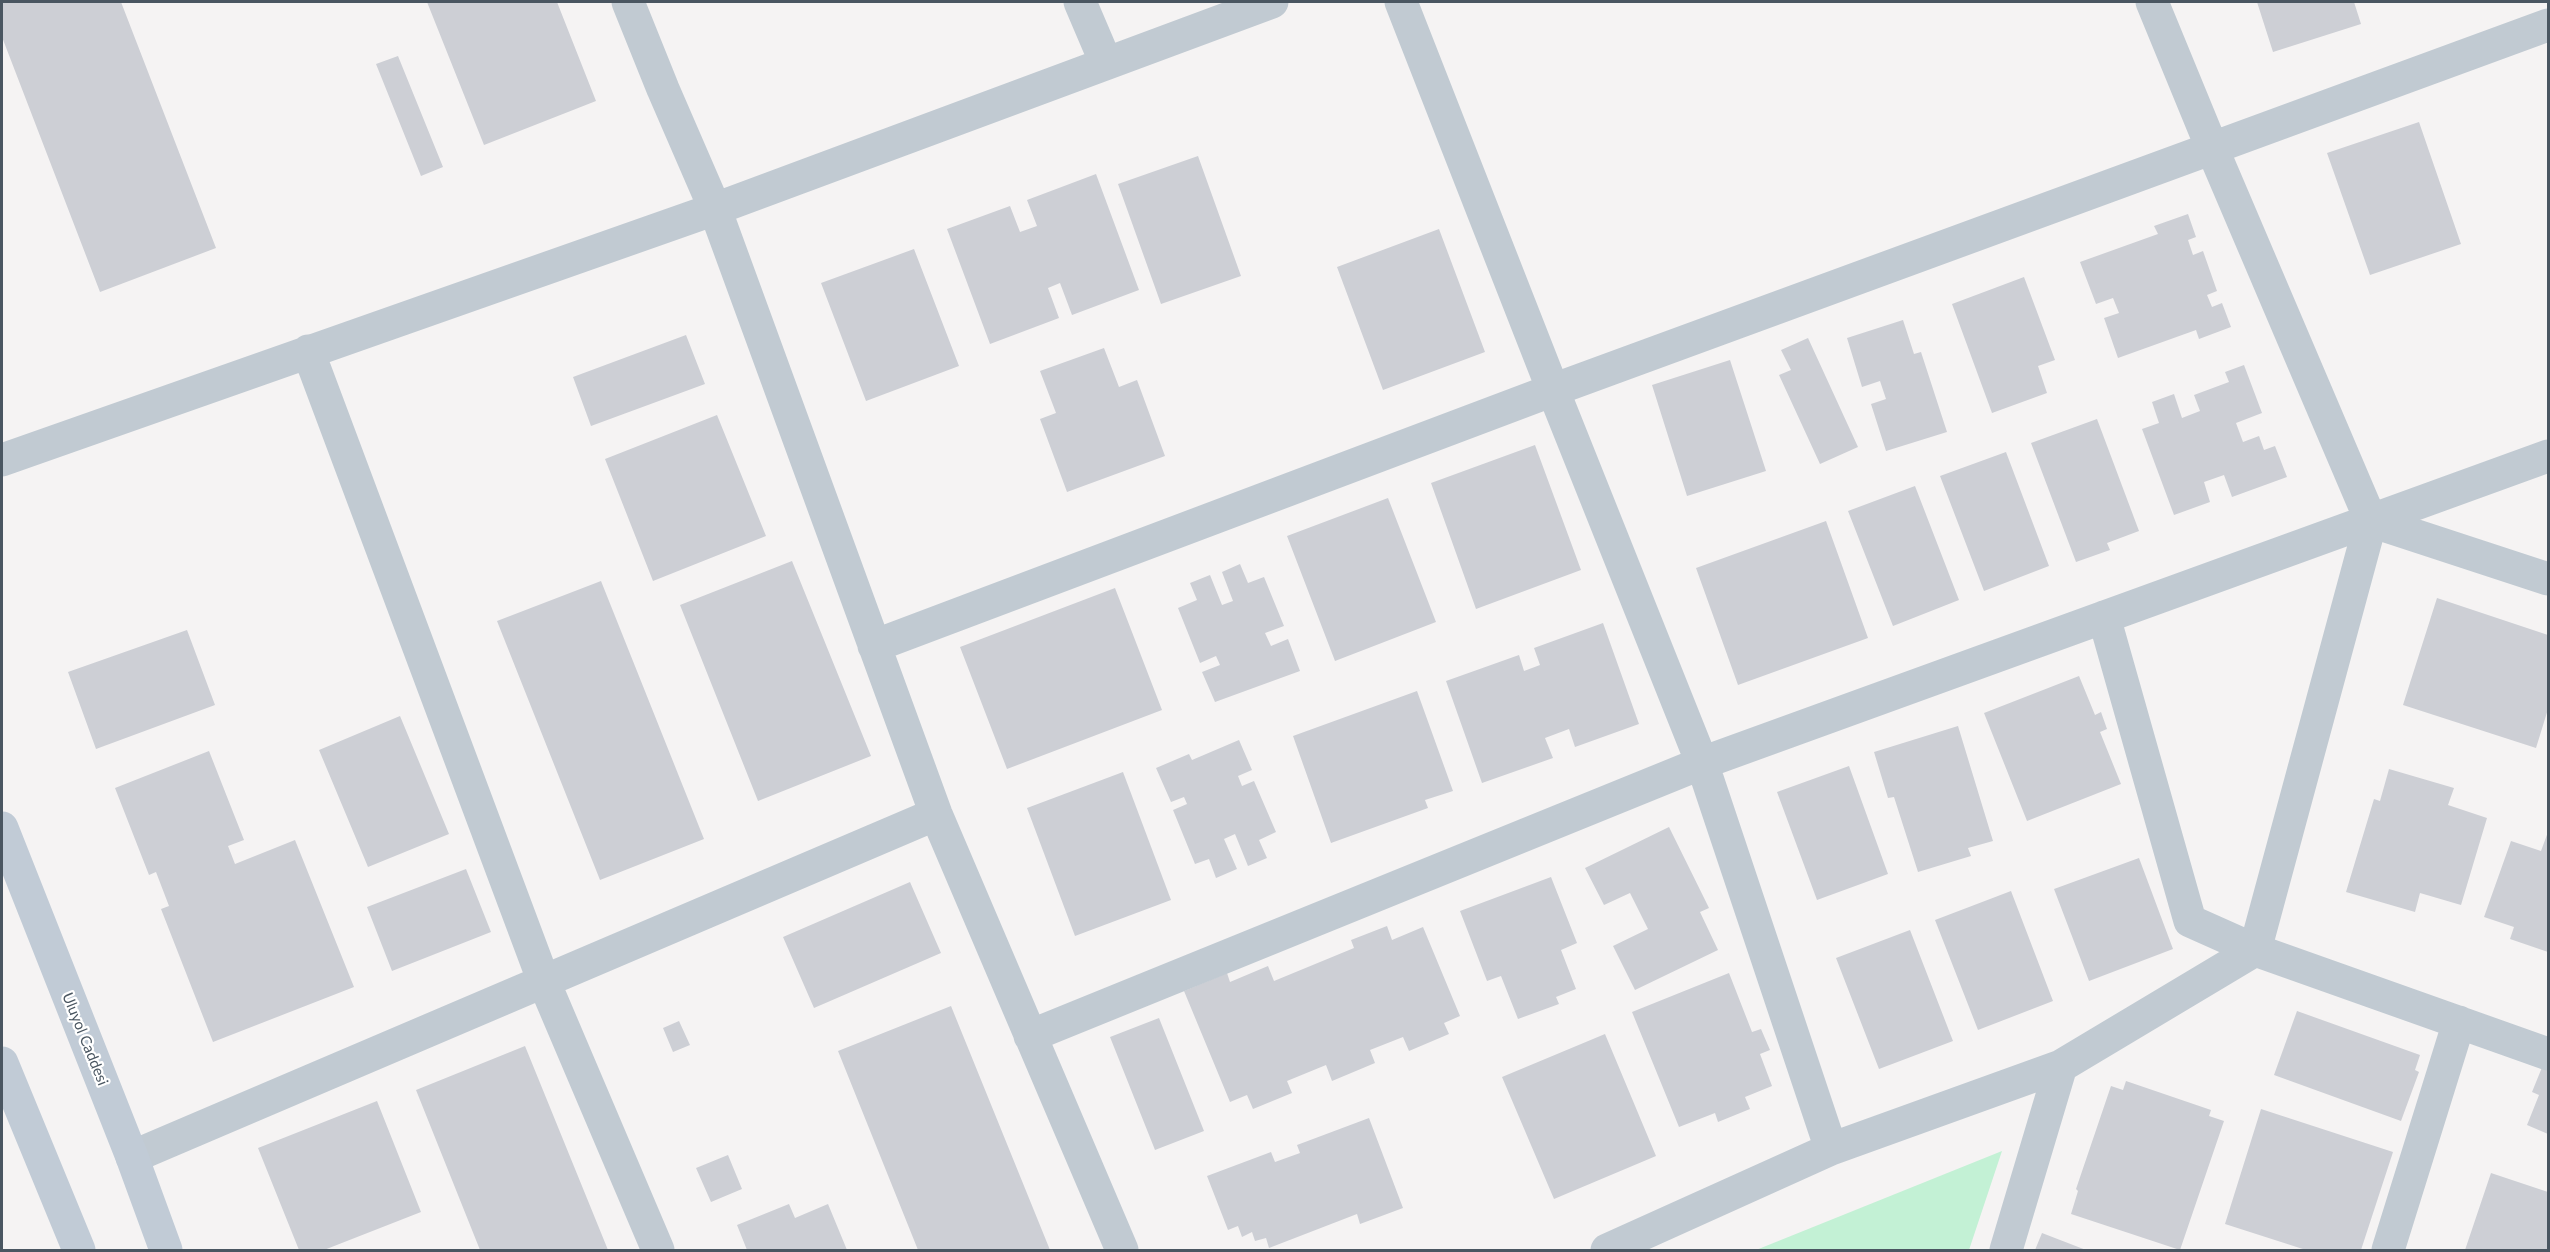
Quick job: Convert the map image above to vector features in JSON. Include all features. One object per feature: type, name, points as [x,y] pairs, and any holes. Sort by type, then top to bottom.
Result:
[{"type":"main road","name":"Uluyol Caddesi","points":[[2,828],[132,1157],[166,1251]]},
{"type":"main road","points":[[2,1063],[79,1251]]},
{"type":"street","points":[[628,2],[715,209],[936,814],[1122,1251]]},
{"type":"street","points":[[1080,2],[1106,63]]},
{"type":"street","points":[[2,460],[715,209],[1272,2]]},
{"type":"street","points":[[1401,2],[1702,763],[1831,1149]]},
{"type":"street","points":[[1607,1251],[1831,1149],[2061,1066],[2255,950],[2371,520],[2152,2]]},
{"type":"street","points":[[874,646],[1553,390],[2548,25]]},
{"type":"street","points":[[308,351],[544,981],[658,1251]]},
{"type":"street","points":[[1030,1036],[1702,763],[2548,456]]},
{"type":"street","points":[[2371,520],[2548,579]]},
{"type":"street","points":[[2104,618],[2190,921],[2255,950],[2548,1054]]},
{"type":"street","points":[[132,1157],[936,814]]},
{"type":"street","points":[[2388,1251],[2459,1022]]},
{"type":"street","points":[[2006,1251],[2061,1066]]},
{"type":"green space","points":[[2002,1151],[1969,1250],[1756,1250]]},
{"type":"building","points":[[2,2],[121,2],[216,248],[100,292],[2,37]]},
{"type":"building","points":[[427,2],[557,2],[596,101],[484,145]]},
{"type":"building","points":[[2257,2],[2354,2],[2361,24],[2273,52]]},
{"type":"building","points":[[398,56],[443,167],[421,176],[376,64]]},
{"type":"building","points":[[2419,122],[2461,244],[2370,275],[2327,153]]},
{"type":"building","points":[[1198,156],[1241,276],[1161,304],[1118,184]]},
{"type":"building","points":[[1096,174],[1139,290],[1072,315],[1060,283],[1048,288],[1059,318],[990,344],[947,229],[1010,206],[1020,232],[1037,226],[1027,200]]},
{"type":"building","points":[[2188,214],[2196,237],[2188,240],[2193,255],[2203,251],[2217,291],[2207,295],[2212,307],[2222,303],[2231,327],[2199,339],[2196,330],[2118,358],[2104,318],[2119,313],[2113,298],[2096,304],[2080,262],[2158,234],[2154,226]]},
{"type":"building","points":[[1439,229],[1485,352],[1383,390],[1337,267]]},
{"type":"building","points":[[914,249],[959,366],[866,401],[821,283]]},
{"type":"building","points":[[2024,277],[2055,360],[2038,366],[2047,393],[1992,413],[1952,304]]},
{"type":"building","points":[[1903,320],[1914,354],[1921,352],[1947,432],[1886,451],[1871,404],[1886,399],[1880,381],[1862,387],[1847,338]]},
{"type":"building","points":[[686,335],[705,384],[591,426],[573,377]]},
{"type":"building","points":[[1808,338],[1858,447],[1820,464],[1779,375],[1791,370],[1781,350]]},
{"type":"building","points":[[1104,348],[1119,387],[1137,380],[1165,456],[1067,492],[1040,419],[1056,413],[1040,371]]},
{"type":"building","points":[[1730,360],[1766,471],[1687,496],[1652,385]]},
{"type":"building","points":[[2244,365],[2262,413],[2236,423],[2243,442],[2259,436],[2264,450],[2275,446],[2287,477],[2232,497],[2224,475],[2204,482],[2210,502],[2174,515],[2142,429],[2159,423],[2152,402],[2174,394],[2182,418],[2200,411],[2194,395],[2229,382],[2225,372]]},
{"type":"building","points":[[717,415],[766,536],[653,581],[605,459]]},
{"type":"building","points":[[2097,419],[2139,531],[2107,543],[2110,550],[2076,562],[2031,443]]},
{"type":"building","points":[[1535,445],[1581,570],[1476,609],[1431,483]]},
{"type":"building","points":[[2006,452],[2049,566],[1984,591],[1940,476]]},
{"type":"building","points":[[1915,486],[1959,600],[1893,626],[1848,511]]},
{"type":"building","points":[[1388,498],[1436,622],[1335,661],[1287,536]]},
{"type":"building","points":[[1826,521],[1868,638],[1738,685],[1696,568]]},
{"type":"building","points":[[792,561],[871,756],[758,801],[680,605]]},
{"type":"building","points":[[1240,564],[1248,583],[1264,577],[1284,626],[1265,633],[1271,646],[1288,639],[1300,671],[1215,702],[1202,672],[1220,665],[1216,656],[1200,663],[1178,608],[1197,600],[1190,583],[1210,575],[1222,605],[1233,601],[1222,572]]},
{"type":"building","points":[[601,581],[704,839],[600,880],[497,621]]},
{"type":"building","points":[[1115,588],[1162,710],[1007,769],[960,647]]},
{"type":"building","points":[[2437,598],[2548,635],[2548,709],[2536,748],[2403,705]]},
{"type":"building","points":[[1603,623],[1639,724],[1575,747],[1569,729],[1545,738],[1553,758],[1482,783],[1446,681],[1519,655],[1524,671],[1540,665],[1534,648]]},
{"type":"building","points":[[187,630],[215,705],[96,749],[68,672]]},
{"type":"building","points":[[2079,676],[2095,715],[2101,712],[2107,729],[2100,732],[2121,784],[2027,821],[1984,713]]},
{"type":"building","points":[[1417,691],[1453,791],[1425,800],[1428,808],[1331,843],[1293,736]]},
{"type":"building","points":[[400,716],[449,834],[368,867],[319,750]]},
{"type":"building","points":[[1958,726],[1993,841],[1968,848],[1971,856],[1918,872],[1894,797],[1888,798],[1874,752]]},
{"type":"building","points":[[1239,740],[1252,770],[1238,776],[1242,786],[1254,781],[1276,832],[1259,840],[1267,858],[1248,866],[1235,834],[1224,839],[1237,869],[1216,878],[1209,859],[1195,864],[1173,810],[1187,804],[1184,797],[1171,802],[1156,768],[1189,754],[1192,760]]},
{"type":"building","points":[[209,751],[244,840],[228,846],[235,864],[295,840],[354,987],[213,1042],[161,909],[169,906],[156,872],[149,875],[115,788]]},
{"type":"building","points":[[1849,766],[1888,874],[1817,900],[1777,792]]},
{"type":"building","points":[[2389,769],[2454,788],[2448,805],[2487,818],[2461,905],[2420,893],[2415,912],[2346,892],[2374,799],[2380,801]]},
{"type":"building","points":[[1123,772],[1171,900],[1075,936],[1027,808]]},
{"type":"building","points":[[1669,827],[1709,908],[1700,912],[1718,950],[1635,990],[1613,946],[1648,929],[1630,893],[1604,905],[1585,868]]},
{"type":"building","points":[[2548,832],[2548,952],[2510,939],[2514,927],[2484,917],[2511,841],[2541,851]]},
{"type":"building","points":[[2139,858],[2173,949],[2089,981],[2054,889]]},
{"type":"building","points":[[466,869],[491,932],[392,971],[367,907]]},
{"type":"building","points":[[1551,877],[1577,943],[1561,950],[1576,989],[1556,997],[1559,1004],[1518,1019],[1501,976],[1487,981],[1460,911]]},
{"type":"building","points":[[910,882],[941,953],[814,1008],[783,937]]},
{"type":"building","points":[[2011,891],[2053,1001],[1978,1030],[1935,920]]},
{"type":"building","points":[[1387,926],[1392,940],[1423,927],[1460,1016],[1444,1023],[1449,1034],[1409,1051],[1403,1037],[1370,1050],[1375,1063],[1332,1081],[1326,1065],[1287,1081],[1292,1093],[1253,1109],[1247,1095],[1230,1102],[1184,991],[1227,973],[1230,982],[1268,966],[1274,981],[1354,948],[1351,940]]},
{"type":"building","points":[[1910,930],[1953,1041],[1879,1069],[1836,958]]},
{"type":"building","points":[[1729,973],[1752,1032],[1761,1029],[1770,1050],[1760,1054],[1772,1086],[1745,1097],[1750,1109],[1718,1122],[1715,1113],[1679,1127],[1632,1012]]},
{"type":"building","points":[[951,1006],[1050,1250],[918,1250],[838,1051]]},
{"type":"building","points":[[2297,1011],[2420,1055],[2415,1070],[2419,1072],[2401,1121],[2274,1075]]},
{"type":"building","points":[[1159,1018],[1204,1131],[1155,1150],[1110,1037]]},
{"type":"building","points":[[679,1021],[690,1045],[673,1052],[663,1028]]},
{"type":"building","points":[[1605,1034],[1656,1156],[1554,1199],[1502,1077]]},
{"type":"building","points":[[525,1046],[608,1250],[480,1250],[416,1090]]},
{"type":"building","points":[[2545,1060],[2548,1061],[2548,1134],[2527,1125],[2539,1095],[2532,1092]]},
{"type":"building","points":[[2126,1081],[2211,1110],[2209,1116],[2224,1121],[2180,1250],[2071,1214],[2078,1191],[2076,1189],[2111,1086],[2123,1090]]},
{"type":"building","points":[[377,1101],[421,1212],[324,1250],[299,1250],[258,1148]]},
{"type":"building","points":[[2261,1109],[2393,1152],[2361,1250],[2306,1250],[2225,1224]]},
{"type":"building","points":[[1369,1118],[1403,1208],[1360,1224],[1357,1214],[1269,1248],[1266,1238],[1255,1241],[1252,1232],[1242,1237],[1238,1226],[1228,1230],[1207,1176],[1271,1152],[1275,1162],[1300,1153],[1297,1145]]},
{"type":"building","points":[[728,1155],[742,1189],[711,1202],[696,1168]]},
{"type":"building","points":[[2491,1173],[2548,1192],[2548,1250],[2465,1250]]},
{"type":"building","points":[[789,1204],[795,1218],[828,1204],[847,1250],[747,1250],[737,1225]]},
{"type":"building","points":[[2042,1233],[2086,1250],[2035,1250]]}]
